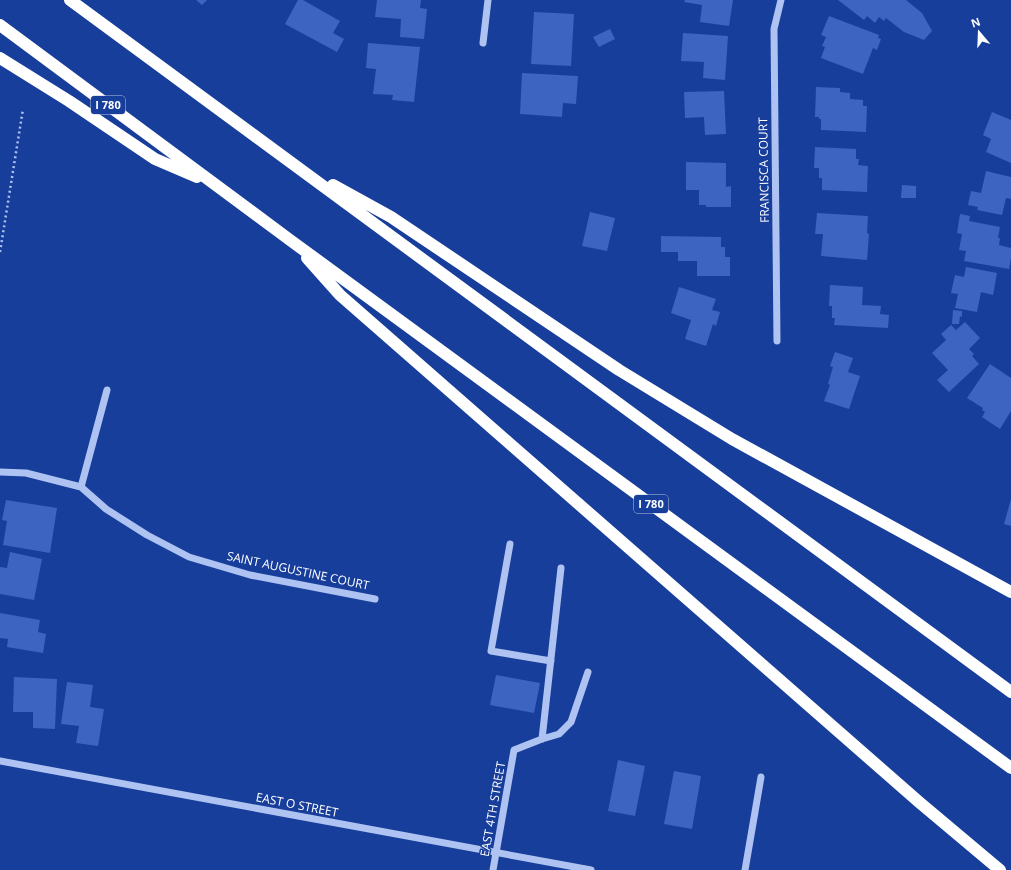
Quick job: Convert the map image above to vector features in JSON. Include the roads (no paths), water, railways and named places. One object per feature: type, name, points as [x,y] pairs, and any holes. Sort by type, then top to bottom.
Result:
[{"type":"highway","points":[[70,0],[1011,692]]},
{"type":"highway","points":[[76,0],[92,16]]},
{"type":"highway","name":"I 780","points":[[0,25],[290,240],[1011,768]]},
{"type":"highway","points":[[0,58],[69,101],[155,159],[217,185]]},
{"type":"highway","points":[[292,162],[391,217],[619,370],[732,439],[1011,592]]},
{"type":"highway","points":[[290,240],[340,295],[901,786],[1000,870]]},
{"type":"street","points":[[484,43],[488,0]]},
{"type":"street","name":"FRANCISCA COURT","points":[[776,341],[774,29],[781,0]]},
{"type":"street","points":[[81,487],[107,390]]},
{"type":"street","name":"SAINT AUGUSTINE COURT","points":[[0,472],[26,473],[81,487],[106,509],[147,535],[189,557],[250,575],[375,599]]},
{"type":"street","points":[[510,544],[492,651],[551,661]]},
{"type":"street","points":[[542,739],[561,568]]},
{"type":"street","name":"EAST 4TH STREET","points":[[493,870],[514,750],[559,734],[571,722],[588,672]]},
{"type":"street","name":"EAST O STREET","points":[[0,761],[591,870]]},
{"type":"street","points":[[746,870],[761,777]]}]
